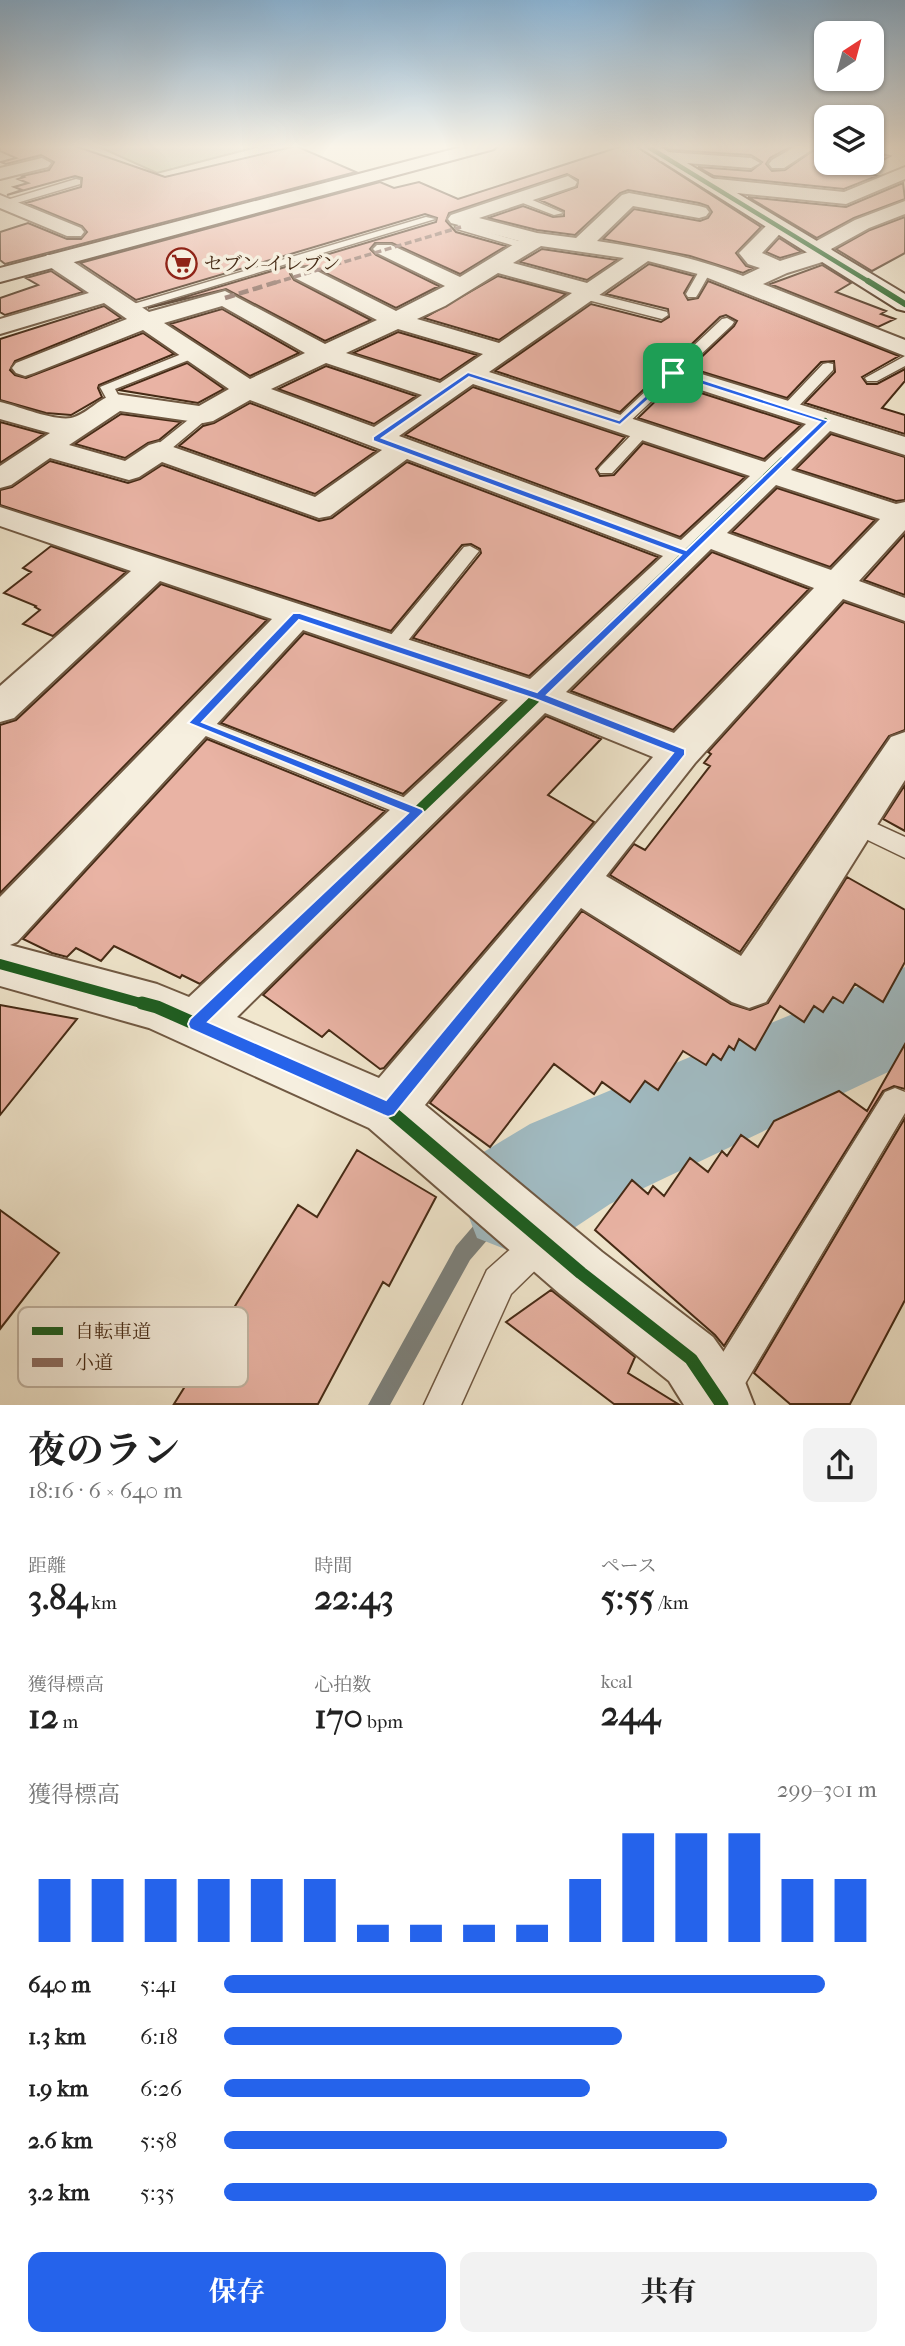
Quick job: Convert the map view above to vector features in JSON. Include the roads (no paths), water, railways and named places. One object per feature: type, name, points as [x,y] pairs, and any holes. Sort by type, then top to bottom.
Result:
[{"type":"street","points":[[21,211],[74,232]]},
{"type":"street","points":[[0,275],[241,211]]},
{"type":"street","points":[[482,211],[458,219],[531,243],[582,244],[653,256],[706,269],[905,349]]},
{"type":"street","points":[[582,244],[616,211]]},
{"type":"street","points":[[46,447],[129,471],[159,451],[319,509],[442,392],[587,293],[653,256],[680,234],[699,212],[692,211]]},
{"type":"street","points":[[752,211],[905,304]]},
{"type":"street","points":[[779,268],[755,259],[750,253],[782,211]]},
{"type":"street","points":[[825,211],[862,224]]},
{"type":"street","points":[[744,284],[820,252],[862,224],[896,211]]},
{"type":"street","points":[[0,479],[115,402],[203,415],[248,390],[397,321],[462,286],[531,243]]},
{"type":"street","points":[[384,249],[462,286]]},
{"type":"street","points":[[55,260],[248,390],[389,444],[697,545],[836,584],[905,610]]},
{"type":"street","points":[[495,265],[587,293]]},
{"type":"street","points":[[303,273],[397,321],[501,351]]},
{"type":"street","points":[[0,327],[126,308],[225,298],[326,355],[442,392]]},
{"type":"street","points":[[25,368],[126,308]]},
{"type":"street","points":[[877,338],[905,323]]},
{"type":"street","points":[[673,373],[905,446]]},
{"type":"street","points":[[388,1109],[681,752],[904,514],[468,374]]},
{"type":"street","points":[[0,410],[53,425],[78,427]]},
{"type":"street","points":[[195,1024],[825,421]]},
{"type":"street","points":[[0,516],[539,696],[681,752]]},
{"type":"street","points":[[0,708],[155,568]]},
{"type":"street","points":[[0,928],[297,615]]},
{"type":"street","points":[[575,881],[749,986],[905,747]]},
{"type":"street","points":[[0,964],[157,1007],[388,1109],[543,1241],[691,1359],[720,1400]]},
{"type":"lane","points":[[552,211],[558,213]]},
{"type":"lane","points":[[126,308],[430,219]]},
{"type":"lane","points":[[461,227],[531,243]]},
{"type":"lane","points":[[692,294],[706,269]]},
{"type":"lane","points":[[587,293],[662,315]]},
{"type":"lane","points":[[606,470],[632,427],[673,373],[727,322]]},
{"type":"lane","points":[[115,402],[107,387],[194,353]]},
{"type":"lane","points":[[872,378],[905,360]]},
{"type":"lane","points":[[789,409],[828,367]]},
{"type":"lane","points":[[159,451],[203,415]]},
{"type":"lane","points":[[391,647],[470,551]]},
{"type":"lane","points":[[194,723],[418,812]]},
{"type":"lane","points":[[855,823],[905,848]]},
{"type":"lane","points":[[720,1400],[895,1102]]},
{"type":"lane","points":[[442,1405],[499,1282],[543,1241]]},
{"type":"waterway","points":[[518,1197],[570,1164],[905,1014]]},
{"type":"waterway","points":[[378,1405],[463,1253],[495,1216]]},
{"type":"place","name":"セブン-イレブン","points":[[181,263]]}]
